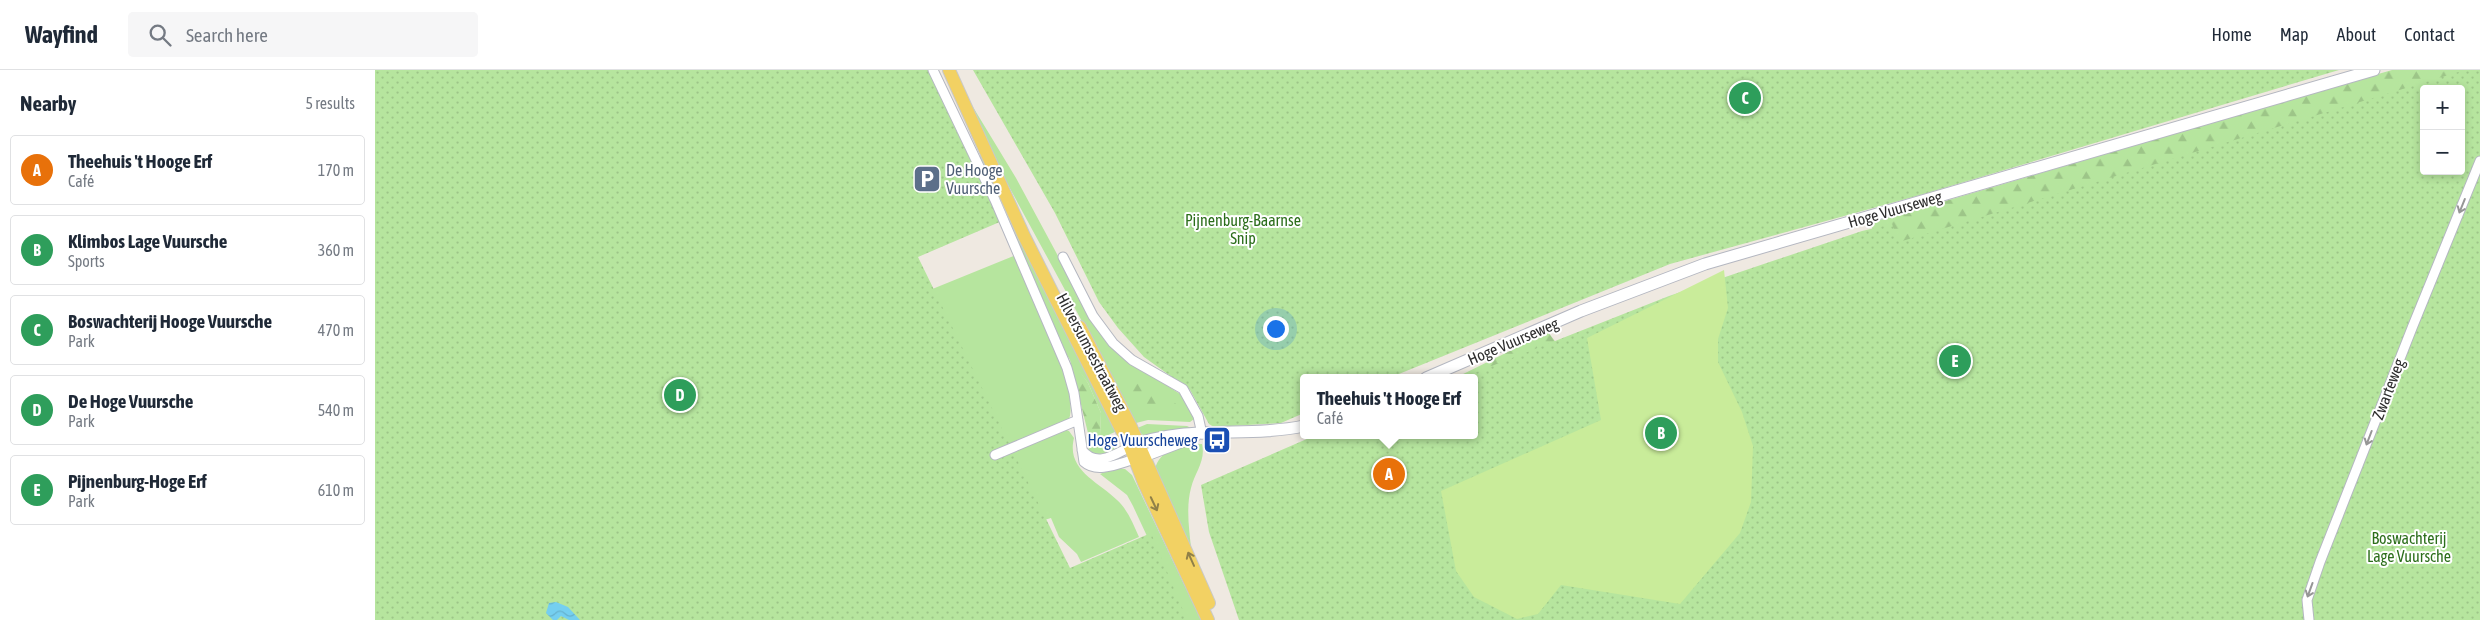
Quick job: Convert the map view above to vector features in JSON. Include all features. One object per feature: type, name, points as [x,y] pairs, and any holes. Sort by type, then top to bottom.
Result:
[{"type":"main road","name":"Hilversumsestraatweg","points":[[949,70],[995,170],[1109,381],[1134,445],[1181,536],[1216,620]]},
{"type":"main road","name":"Hilversumsestraatweg","points":[[1140,458],[1144,483],[1209,620]]},
{"type":"street","name":"Hilversumsestraatweg","points":[[933,70],[995,200],[1067,368],[1078,420],[1081,449]]},
{"type":"street","name":"Hoge Vuurseweg","points":[[1435,374],[1581,311],[1705,264],[2374,70]]},
{"type":"street","name":"Zwarteweg","points":[[2309,620],[2307,600],[2321,562],[2412,328],[2480,161]]},
{"type":"street","name":"Hilversumsestraatweg","points":[[1063,257],[1093,316],[1113,343],[1131,360],[1183,389],[1198,416],[1202,434]]},
{"type":"street","points":[[995,455],[1078,420]]},
{"type":"street","points":[[1081,449],[1092,459],[1098,460],[1134,445],[1171,435],[1188,433],[1244,433],[1300,426]]},
{"type":"street","points":[[1081,449],[1084,462],[1093,467],[1140,458],[1202,434]]},
{"type":"green space","points":[[375,70],[932,70],[1002,221],[918,257],[1070,568],[1151,533],[1187,620],[375,620]]},
{"type":"green space","name":"Pijnenburg-Baarnse Snip","points":[[973,70],[2339,70],[1924,194],[1670,264],[1399,374],[1300,374],[1300,415],[1281,423],[1214,427],[1209,424],[1190,390],[1144,357],[1118,328],[1099,302],[1055,213]]},
{"type":"green space","points":[[2392,70],[2480,70],[2465,174],[2465,85],[2420,85],[2420,175],[2465,175],[2462,195],[2177,280],[1877,240],[1870,223]]},
{"type":"green space","name":"Boswachterij Lage Vuursche","points":[[2465,70],[2480,70],[2480,620],[1239,620],[1209,532],[1201,485],[1307,439],[1478,439],[1478,374],[1471,374],[1669,296],[1862,231],[1892,224],[1899,242]]},
{"type":"green space","points":[[956,79],[1016,178],[1099,332],[1128,360],[1180,394],[1189,405],[1194,419],[1190,422],[1148,420],[1132,424],[1110,373],[988,148]]},
{"type":"green space","points":[[981,150],[1117,431],[1086,445],[1088,433],[1100,435],[1101,413],[1088,383],[1065,353],[980,157]]},
{"type":"green space","points":[[1016,255],[1053,339],[1062,364],[1071,407],[1068,422],[996,449],[925,292]]},
{"type":"green space","points":[[1724,270],[1728,308],[1718,339],[1718,362],[1742,412],[1753,446],[1751,502],[1740,533],[1680,604],[1561,585],[1538,614],[1517,619],[1474,597],[1456,571],[1441,491],[1601,420],[1587,338]]},
{"type":"green space","points":[[1548,332],[1560,348],[1478,377],[1478,374],[1463,374]]},
{"type":"green space","points":[[1069,356],[1088,383],[1101,413],[1100,436],[1088,433]]},
{"type":"green space","points":[[1140,381],[1181,407],[1178,414],[1164,402],[1151,415],[1140,408],[1129,391]]},
{"type":"green space","points":[[1147,424],[1187,426],[1191,428],[1143,435],[1135,429]]},
{"type":"green space","points":[[1064,429],[1069,431],[1074,438],[1073,449],[1079,467],[1121,504],[1130,517],[1139,537],[1081,562],[1077,554],[1059,537],[1051,518],[1028,525],[1000,457]]},
{"type":"green space","points":[[1119,435],[1116,446],[1109,453],[1099,456],[1089,452],[1088,449]]},
{"type":"green space","points":[[1202,444],[1203,456],[1189,495],[1188,518],[1191,547],[1155,470],[1161,457],[1173,449]]},
{"type":"green space","points":[[1115,468],[1125,469],[1132,475],[1201,620],[1186,620],[1127,495],[1100,474]]},
{"type":"water","points":[[556,602],[568,607],[580,620],[569,620],[561,616],[557,620],[553,620],[546,613],[549,603]]},
{"type":"place","name":"Boswachterij Hooge Vuursche","points":[[1745,98]]},
{"type":"place","name":"De Hooge Vuursche","points":[[927,179]]},
{"type":"place","name":"Pijnenburg-Hoge Erf","points":[[1955,361]]},
{"type":"place","name":"De Hoge Vuursche","points":[[680,395]]},
{"type":"place","name":"Klimbos Lage Vuursche","points":[[1661,433]]},
{"type":"place","name":"Hoge Vuurscheweg","points":[[1217,440]]},
{"type":"place","name":"Theehuis 't Hooge Erf","points":[[1389,474]]}]
